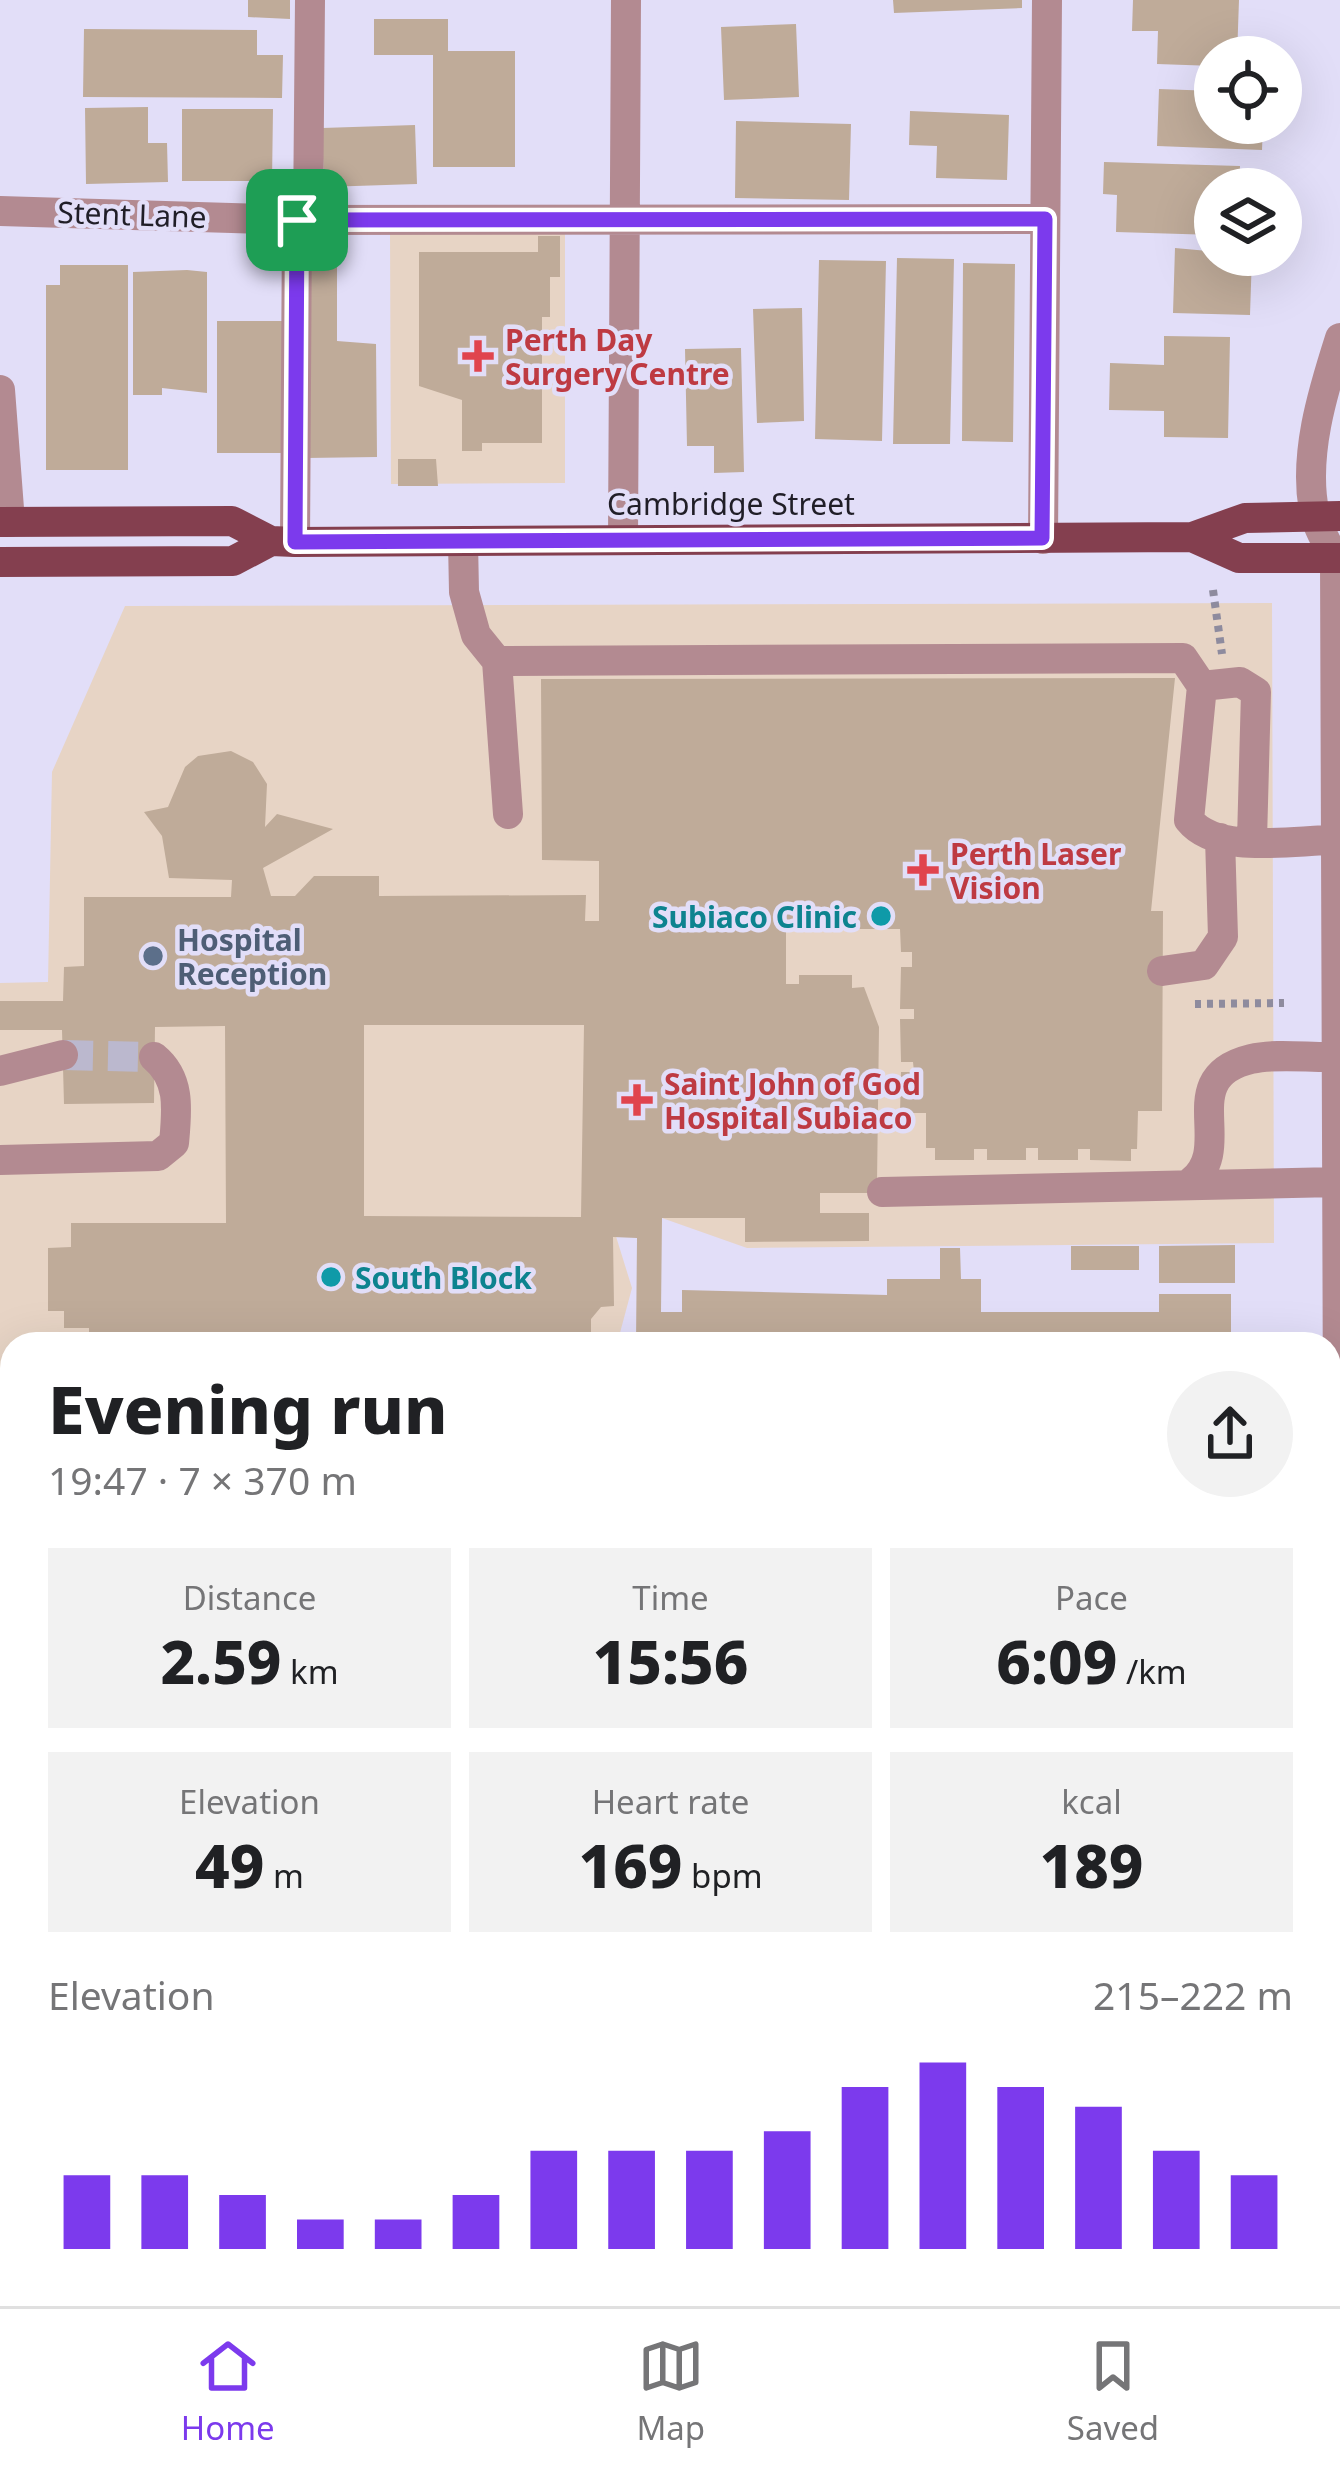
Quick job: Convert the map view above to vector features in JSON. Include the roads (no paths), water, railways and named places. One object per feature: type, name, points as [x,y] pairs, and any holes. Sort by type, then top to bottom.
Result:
[{"type":"main road","name":"Cambridge Street","points":[[0,562],[233,561],[283,542],[1192,537],[1245,518],[1327,516]]},
{"type":"main road","name":"Cambridge Street","points":[[5,522],[232,521],[283,542]]},
{"type":"main road","name":"Cambridge Street","points":[[1192,537],[1238,558],[1337,558]]},
{"type":"street","points":[[283,542],[303,220],[310,0]]},
{"type":"street","points":[[623,539],[626,0]]},
{"type":"street","points":[[1042,538],[1047,0]]},
{"type":"street","name":"Stent Lane","points":[[0,211],[303,220],[1045,219]]},
{"type":"street","points":[[1336,1332],[1337,558],[1327,516],[1322,396],[1340,338]]},
{"type":"street","points":[[0,390],[5,522]]},
{"type":"street","points":[[463,541],[464,592],[476,634],[497,661],[508,814]]},
{"type":"street","points":[[497,661],[1183,658],[1212,676],[1240,682],[1256,692],[1252,840]]},
{"type":"street","points":[[1212,676],[1189,820],[1201,834],[1220,838],[1335,840]]},
{"type":"street","points":[[1162,971],[1204,965],[1223,937],[1220,838]]},
{"type":"street","points":[[0,1071],[63,1055]]},
{"type":"street","points":[[0,1160],[158,1156],[174,1142],[177,1112],[170,1069],[154,1057]]},
{"type":"street","points":[[1191,1182],[1208,1156],[1211,1086],[1226,1068],[1258,1058],[1336,1057]]},
{"type":"street","points":[[882,1192],[1337,1182]]},
{"type":"tunnel","points":[[63,1055],[154,1057]]},
{"type":"place","name":"Perth Day Surgery Centre","points":[[478,356]]},
{"type":"place","name":"Perth Laser Vision","points":[[923,870]]},
{"type":"place","name":"Subiaco Clinic","points":[[881,916]]},
{"type":"place","name":"Hospital Reception","points":[[153,956]]},
{"type":"place","name":"Saint John of God Hospital Subiaco","points":[[637,1100]]},
{"type":"place","name":"South Block","points":[[331,1277]]}]
